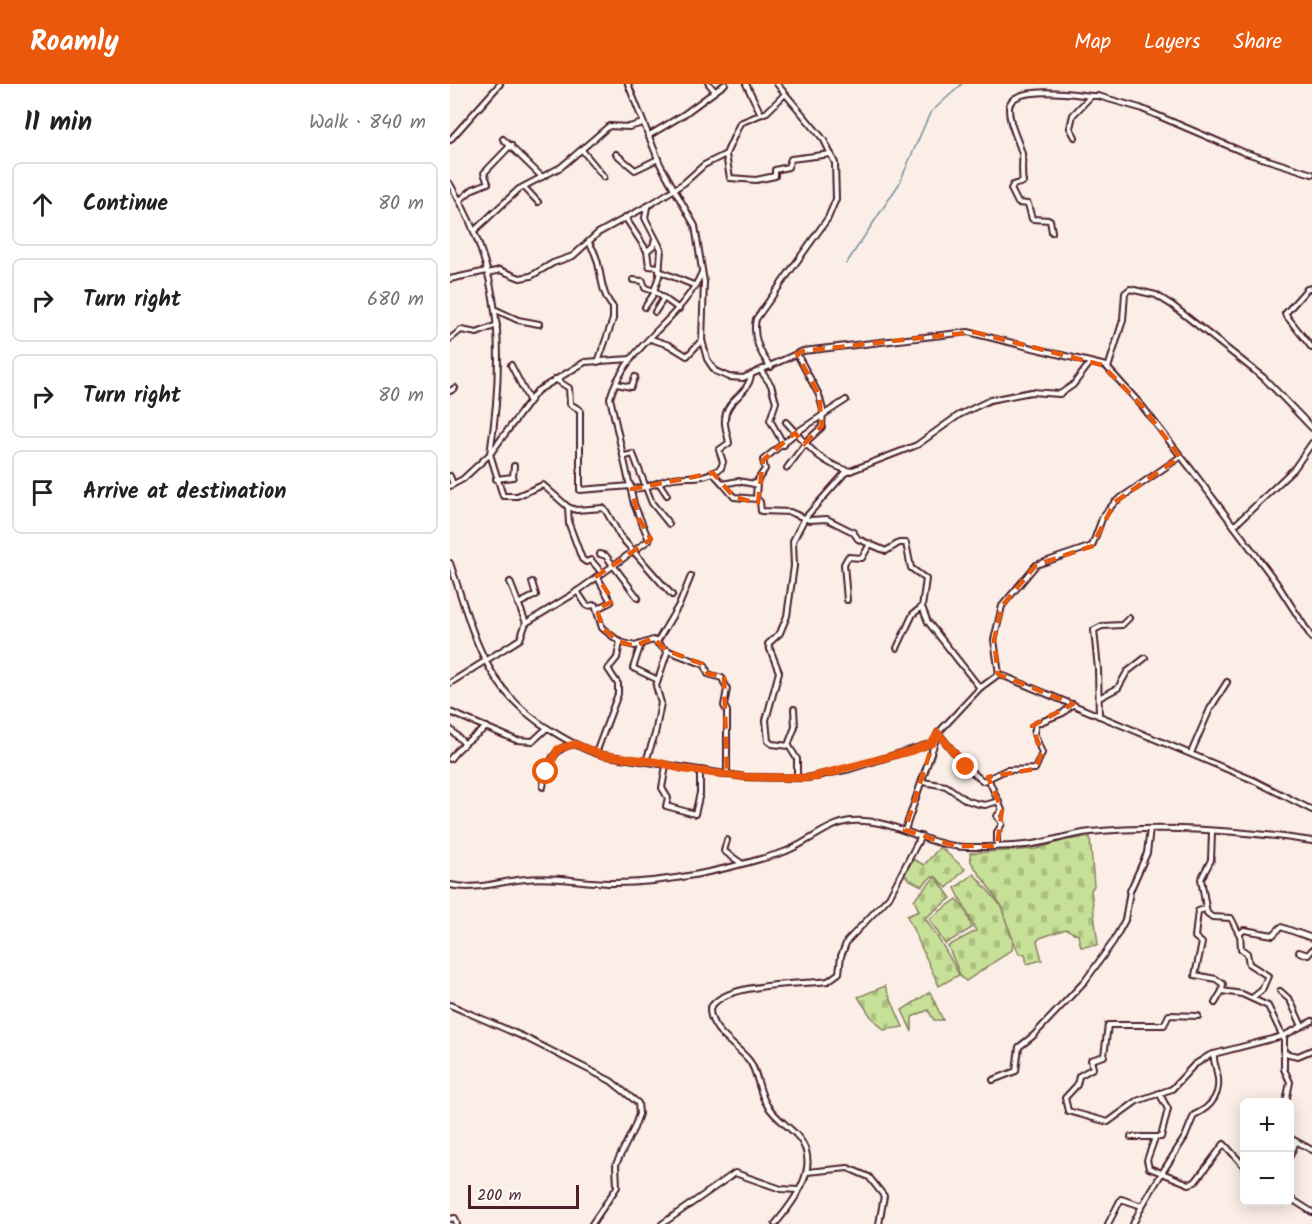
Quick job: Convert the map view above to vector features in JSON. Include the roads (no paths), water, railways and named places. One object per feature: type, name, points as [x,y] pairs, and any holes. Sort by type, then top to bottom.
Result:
[{"type":"street","points":[[450,140],[500,84]]},
{"type":"street","points":[[628,84],[658,159],[696,226],[703,270],[702,340],[710,366],[717,373],[736,378],[752,376],[797,354],[818,348],[925,335],[974,332],[1108,368],[1142,406],[1234,526],[1276,582],[1312,638]]},
{"type":"street","points":[[709,84],[714,90]]},
{"type":"street","points":[[648,136],[683,115],[725,84]]},
{"type":"street","points":[[746,84],[761,114]]},
{"type":"street","points":[[771,367],[760,350],[755,326],[756,319],[834,206],[836,169],[831,153],[817,128],[777,84]]},
{"type":"street","points":[[1052,232],[1050,220],[1032,219],[1028,204],[1018,203],[1011,189],[1013,185],[1023,182],[1022,157],[1012,128],[1009,106],[1015,96],[1036,88],[1091,96],[1140,108],[1243,152],[1312,174]]},
{"type":"street","points":[[784,94],[770,111],[740,123],[726,154],[732,180],[773,177],[775,170],[788,167],[791,159],[831,153]]},
{"type":"street","points":[[1075,137],[1070,130],[1072,119],[1091,96]]},
{"type":"street","points":[[475,230],[524,187],[561,166],[609,126],[629,127],[643,123]]},
{"type":"street","points":[[503,139],[542,177]]},
{"type":"street","points":[[460,200],[473,189],[488,183],[484,173],[511,146]]},
{"type":"street","points":[[582,150],[604,177]]},
{"type":"street","points":[[616,154],[635,170],[658,159]]},
{"type":"street","points":[[450,279],[500,270],[520,278],[531,276],[552,262],[573,256],[598,233],[647,206],[692,177],[704,165],[726,154]]},
{"type":"street","points":[[450,184],[475,230],[488,272],[496,310],[497,379],[490,454],[503,496],[518,496],[543,485],[568,507],[576,510],[603,508],[633,551],[672,595]]},
{"type":"street","points":[[524,187],[537,202]]},
{"type":"street","points":[[645,307],[654,292],[661,245],[655,239],[645,218],[647,206]]},
{"type":"street","points":[[626,217],[627,223],[647,250],[649,266],[696,286]]},
{"type":"street","points":[[647,250],[653,246],[655,239]]},
{"type":"street","points":[[589,243],[596,252],[606,301],[613,307],[613,319],[598,362]]},
{"type":"street","points":[[526,623],[577,591],[650,537],[639,519],[610,398],[632,359],[679,309],[696,286],[703,270]]},
{"type":"street","points":[[633,280],[643,281],[645,288],[679,309]]},
{"type":"street","points":[[1312,288],[1307,290],[1285,314],[1312,348]]},
{"type":"street","points":[[1108,368],[1123,320],[1125,293],[1130,289],[1151,293],[1172,305],[1264,378],[1312,428]]},
{"type":"street","points":[[655,312],[664,298]]},
{"type":"street","points":[[496,310],[518,320],[539,324]]},
{"type":"street","points":[[450,339],[460,330],[477,333],[497,325]]},
{"type":"street","points":[[651,339],[669,345],[687,356],[702,340]]},
{"type":"street","points":[[786,468],[822,427],[820,422],[823,416],[819,395],[797,354]]},
{"type":"street","points":[[450,476],[451,485],[463,479],[490,454],[537,391],[579,363],[632,359]]},
{"type":"street","points":[[788,745],[772,744],[768,741],[766,720],[779,672],[768,644],[780,633],[787,616],[794,566],[793,541],[805,518],[830,493],[844,473],[917,445],[958,415],[990,400],[1031,392],[1060,394],[1073,385],[1090,363]]},
{"type":"street","points":[[512,365],[529,400]]},
{"type":"street","points":[[761,371],[771,385],[776,402],[770,420],[784,444]]},
{"type":"street","points":[[555,379],[569,388],[570,404],[580,410],[580,490],[645,489],[669,479],[699,478],[713,473],[723,465],[719,450],[729,443],[724,421],[727,407],[744,393],[752,376]]},
{"type":"street","points":[[617,384],[631,387],[635,377]]},
{"type":"street","points":[[450,391],[455,388]]},
{"type":"street","points":[[846,400],[795,433],[763,460],[765,469],[758,481],[757,499],[764,513],[790,512],[809,520],[827,519],[886,551],[899,543],[906,543],[911,568],[926,579],[922,607],[908,623],[897,648]]},
{"type":"street","points":[[786,422],[804,445],[814,450],[821,460],[851,471]]},
{"type":"street","points":[[1234,526],[1294,469],[1312,443]]},
{"type":"street","points":[[625,456],[633,454],[645,489],[669,524]]},
{"type":"street","points":[[999,674],[994,640],[1002,606],[1036,566],[1092,546],[1103,516],[1115,502],[1180,458]]},
{"type":"street","points":[[496,479],[513,477],[514,466]]},
{"type":"street","points":[[713,473],[734,496],[757,499]]},
{"type":"street","points":[[723,484],[736,481],[754,484],[758,481]]},
{"type":"street","points":[[658,483],[667,495]]},
{"type":"street","points":[[568,507],[569,524],[582,559],[586,562],[591,560],[602,573]]},
{"type":"street","points":[[847,600],[844,564],[848,557],[862,558],[870,544]]},
{"type":"street","points":[[600,554],[604,554],[638,598]]},
{"type":"street","points":[[450,563],[470,627],[484,661],[504,692],[532,719],[575,744],[596,753],[727,775],[797,778],[834,773],[932,743]]},
{"type":"street","points":[[597,576],[611,600],[597,609]]},
{"type":"street","points":[[657,642],[668,626],[691,576]]},
{"type":"street","points":[[450,683],[523,637],[526,623],[510,582]]},
{"type":"street","points":[[518,604],[536,595],[532,582]]},
{"type":"street","points":[[577,591],[585,604],[595,605],[602,628],[620,642],[631,645],[649,640],[657,642],[668,651],[705,665],[708,674],[724,680],[727,689],[724,706],[727,711],[727,775]]},
{"type":"street","points":[[922,607],[934,632],[980,687]]},
{"type":"street","points":[[1099,716],[1094,630],[1102,626],[1122,625],[1129,618]]},
{"type":"street","points":[[596,753],[617,702],[618,684],[608,669],[617,658],[620,642]]},
{"type":"street","points":[[641,643],[633,668],[658,680]]},
{"type":"street","points":[[646,760],[656,734],[661,703],[656,692],[668,651]]},
{"type":"street","points":[[1099,698],[1115,690],[1127,672],[1145,658]]},
{"type":"street","points":[[905,830],[923,782],[932,743],[938,733],[980,687],[999,674]]},
{"type":"street","points":[[999,674],[1191,753],[1253,780],[1312,810]]},
{"type":"street","points":[[1191,753],[1210,709],[1227,682]]},
{"type":"street","points":[[938,733],[966,767],[983,781],[1006,770],[1035,769],[1042,753],[1034,733],[1036,724],[1063,713],[1073,704]]},
{"type":"street","points":[[788,745],[795,727],[794,709]]},
{"type":"street","points":[[450,712],[516,740],[532,741],[547,728]]},
{"type":"street","points":[[450,759],[464,743],[471,742],[487,727]]},
{"type":"street","points":[[450,729],[464,743]]},
{"type":"street","points":[[543,787],[545,773],[550,767],[555,752],[562,747],[575,744]]},
{"type":"street","points":[[788,745],[797,759],[797,778]]},
{"type":"street","points":[[666,766],[662,788],[668,798],[666,806],[695,814],[700,793],[700,770]]},
{"type":"street","points":[[988,778],[1002,812],[997,817],[1002,824],[997,832],[997,846]]},
{"type":"street","points":[[923,782],[946,786],[966,800],[975,803],[985,805],[999,801]]},
{"type":"street","points":[[450,885],[482,887],[526,879],[556,878],[608,883],[692,876],[797,847],[828,829],[850,821],[875,822],[955,846],[1032,844],[1088,832],[1150,829],[1274,835],[1312,841]]},
{"type":"street","points":[[993,1080],[1016,1071],[1019,1047],[1033,1036],[1085,981],[1113,942],[1125,920],[1130,891],[1147,853],[1150,829]]},
{"type":"street","points":[[1212,832],[1211,860],[1201,879],[1206,908],[1212,917],[1231,918],[1240,933],[1241,949],[1247,953],[1249,964],[1268,976],[1262,990],[1252,998]]},
{"type":"street","points":[[775,1224],[807,1172],[806,1155],[802,1143],[780,1123],[766,1105],[750,1061],[719,1030],[712,1020],[710,1009],[720,997],[739,991],[828,981],[835,978],[848,941],[890,897],[921,836]]},
{"type":"street","points":[[727,840],[724,850],[742,863]]},
{"type":"street","points":[[1206,908],[1198,914],[1195,937],[1202,943],[1195,975],[1216,979],[1223,984],[1215,1003]]},
{"type":"street","points":[[1240,933],[1244,930],[1273,935],[1281,927],[1312,938]]},
{"type":"street","points":[[1299,952],[1308,955],[1312,950]]},
{"type":"street","points":[[1222,991],[1252,998],[1268,1006],[1283,1036],[1284,1069],[1290,1082],[1287,1098]]},
{"type":"street","points":[[1280,991],[1290,1000],[1302,1026]]},
{"type":"street","points":[[450,1005],[524,1037],[611,1081],[638,1103],[639,1114],[634,1128],[616,1164],[617,1187],[592,1224]]},
{"type":"street","points":[[1198,1016],[1169,1015],[1164,1025],[1108,1025],[1103,1058],[1091,1060],[1093,1068],[1079,1076],[1077,1085],[1064,1101],[1068,1111],[1108,1122],[1137,1101],[1178,1085],[1194,1065],[1214,1053],[1283,1036],[1312,1021]]},
{"type":"street","points":[[1284,1053],[1298,1056],[1312,1050]]},
{"type":"street","points":[[1133,1224],[1185,1137],[1194,1115],[1204,1111],[1215,1101],[1218,1086],[1214,1053]]},
{"type":"street","points":[[1131,1137],[1161,1137],[1168,1109],[1159,1093]]},
{"type":"street","points":[[1155,1138],[1147,1160],[1149,1168],[1192,1184],[1225,1144],[1240,1160]]},
{"type":"street","points":[[1292,1152],[1296,1142],[1312,1150]]},
{"type":"street","points":[[807,1172],[848,1168],[869,1177],[884,1196],[879,1224]]},
{"type":"street","points":[[663,1224],[735,1173],[782,1189],[798,1190]]},
{"type":"street","points":[[1108,1224],[1120,1199],[1142,1206]]},
{"type":"street","points":[[1294,1201],[1312,1212]]},
{"type":"street","points":[[450,1219],[455,1218],[457,1224]]},
{"type":"waterway","points":[[846,264],[899,184],[930,113],[962,84]]}]
